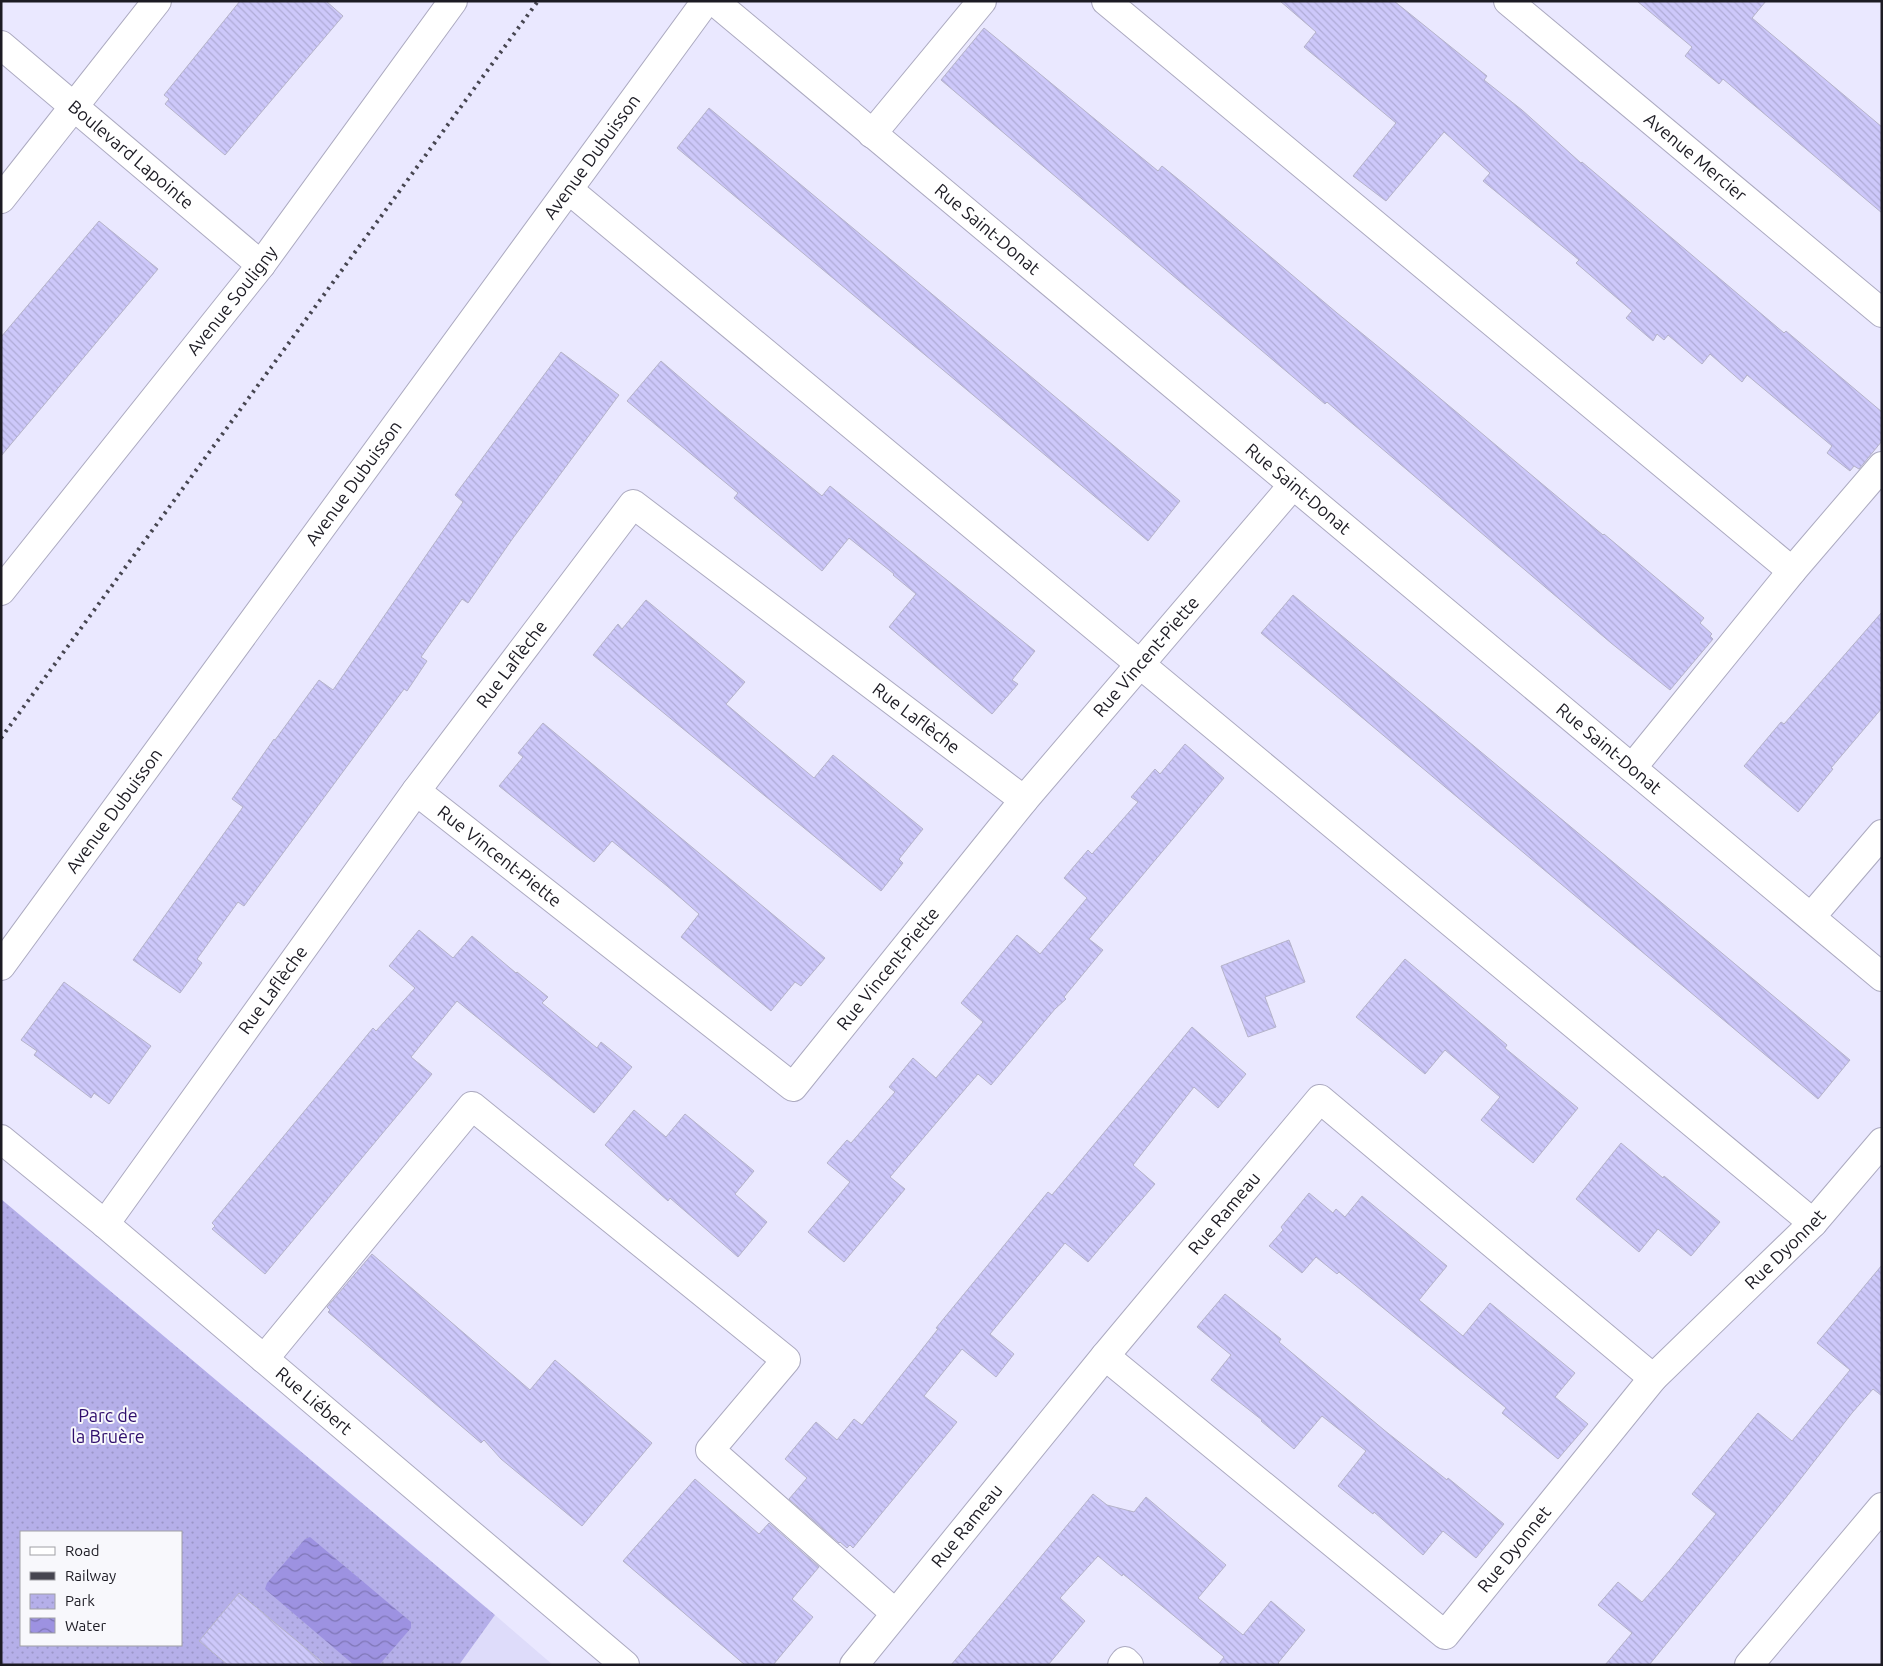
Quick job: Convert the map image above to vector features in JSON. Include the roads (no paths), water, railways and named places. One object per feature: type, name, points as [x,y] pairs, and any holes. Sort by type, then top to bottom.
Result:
[{"type":"street","points":[[1,199],[157,1]]},
{"type":"street","name":"Avenue Souligny","points":[[1,591],[261,265],[453,1]]},
{"type":"street","name":"Avenue Dubuisson","points":[[1,966],[706,1]]},
{"type":"street","name":"Rue Saint-Donat","points":[[714,1],[1882,977]]},
{"type":"street","points":[[872,134],[982,1]]},
{"type":"street","points":[[1106,1],[1792,571]]},
{"type":"street","name":"Avenue Mercier","points":[[1508,1],[1882,312]]},
{"type":"street","name":"Boulevard Lapointe","points":[[1,45],[261,265]]},
{"type":"street","points":[[569,190],[1813,1223]]},
{"type":"street","points":[[1632,768],[1792,571],[1882,466]]},
{"type":"street","name":"Rue Vincent-Piette","points":[[416,791],[793,1088],[1024,800],[1293,485]]},
{"type":"street","name":"Rue Laflèche","points":[[105,1224],[416,791],[633,504],[1024,800]]},
{"type":"street","points":[[1811,917],[1882,834]]},
{"type":"street","name":"Rue Rameau","points":[[854,1665],[1105,1356],[1320,1099],[1654,1378]]},
{"type":"street","points":[[264,1359],[472,1106],[786,1360],[710,1450],[896,1614]]},
{"type":"street","name":"Rue Liébert","points":[[1,1139],[105,1224],[625,1665]]},
{"type":"street","name":"Rue Dyonnet","points":[[1105,1356],[1446,1634],[1654,1378],[1813,1223],[1882,1142]]},
{"type":"street","points":[[1749,1665],[1882,1507]]},
{"type":"street","points":[[1122,1665],[1125,1661],[1129,1665]]},
{"type":"water","points":[[310,1537],[411,1622],[411,1628],[379,1665],[354,1665],[265,1589],[267,1583],[305,1539]]},
{"type":"railway","points":[[1,738],[538,1]]},
{"type":"park label","name":"Parc de la Bruère","points":[[108,1426]]}]
